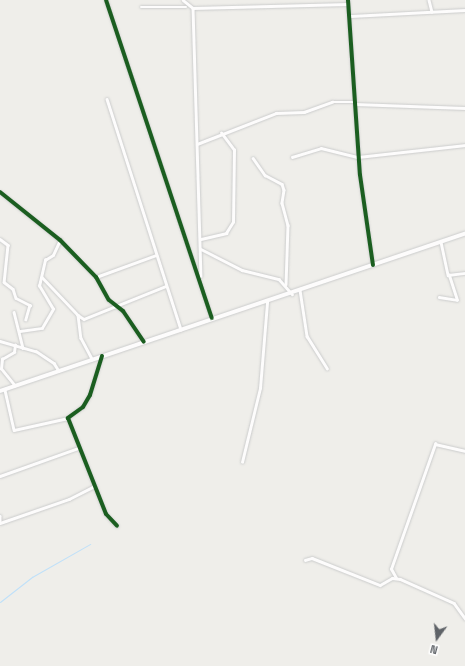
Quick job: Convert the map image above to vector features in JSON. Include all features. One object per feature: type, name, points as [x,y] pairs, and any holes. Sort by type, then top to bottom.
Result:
[{"type":"main road","points":[[0,390],[212,318],[292,294],[465,234]]},
{"type":"street","points":[[106,0],[201,278],[212,318]]},
{"type":"street","points":[[183,0],[187,7]]},
{"type":"street","points":[[429,0],[432,12]]},
{"type":"street","points":[[141,8],[192,8],[348,2],[351,16],[358,157],[372,265]]},
{"type":"street","points":[[192,8],[201,239],[201,278]]},
{"type":"street","points":[[351,16],[465,10]]},
{"type":"street","points":[[107,99],[181,329]]},
{"type":"street","points":[[197,144],[221,133],[276,113],[304,112],[332,102],[465,108]]},
{"type":"street","points":[[201,239],[226,233],[233,222],[234,150],[221,133]]},
{"type":"street","points":[[292,157],[321,148],[358,157],[465,146]]},
{"type":"street","points":[[253,158],[265,175],[282,184],[284,190],[282,203],[288,225],[286,284],[292,294]]},
{"type":"street","points":[[0,192],[60,240],[96,277],[109,300],[116,305],[144,342]]},
{"type":"street","points":[[0,239],[8,245],[4,282],[13,289],[16,298],[30,305],[26,319]]},
{"type":"street","points":[[20,331],[42,328],[53,310],[39,286],[45,260],[53,255],[60,240]]},
{"type":"street","points":[[439,297],[458,300],[448,275],[441,242]]},
{"type":"street","points":[[200,248],[242,270],[286,284]]},
{"type":"street","points":[[96,277],[156,255]]},
{"type":"street","points":[[448,275],[465,273]]},
{"type":"street","points":[[42,277],[78,315],[84,319],[166,286]]},
{"type":"street","points":[[300,290],[307,336],[327,368]]},
{"type":"street","points":[[242,462],[260,388],[267,302]]},
{"type":"street","points":[[14,312],[20,331],[23,348]]},
{"type":"street","points":[[78,315],[81,338],[92,359]]},
{"type":"street","points":[[0,341],[44,356],[58,371]]},
{"type":"street","points":[[15,345],[14,352],[2,359],[0,369],[15,386]]},
{"type":"street","points":[[4,389],[14,430],[68,418],[83,407],[90,395],[102,356]]},
{"type":"street","points":[[68,418],[78,448],[106,514],[117,526]]},
{"type":"street","points":[[465,451],[435,444],[391,569],[396,578],[454,603],[465,618]]},
{"type":"street","points":[[0,476],[78,448]]},
{"type":"street","points":[[0,516],[0,523],[70,499],[95,486]]},
{"type":"street","points":[[305,560],[312,558],[380,585],[396,578]]},
{"type":"waterway","points":[[0,602],[32,577],[90,544]]},
{"type":"cycle path","points":[[106,0],[212,318]]},
{"type":"cycle path","points":[[348,0],[360,175],[373,265]]},
{"type":"cycle path","points":[[0,192],[60,240],[96,277],[109,300],[123,311],[144,342]]},
{"type":"cycle path","points":[[102,356],[90,395],[83,407],[68,418],[106,514],[117,526]]}]
